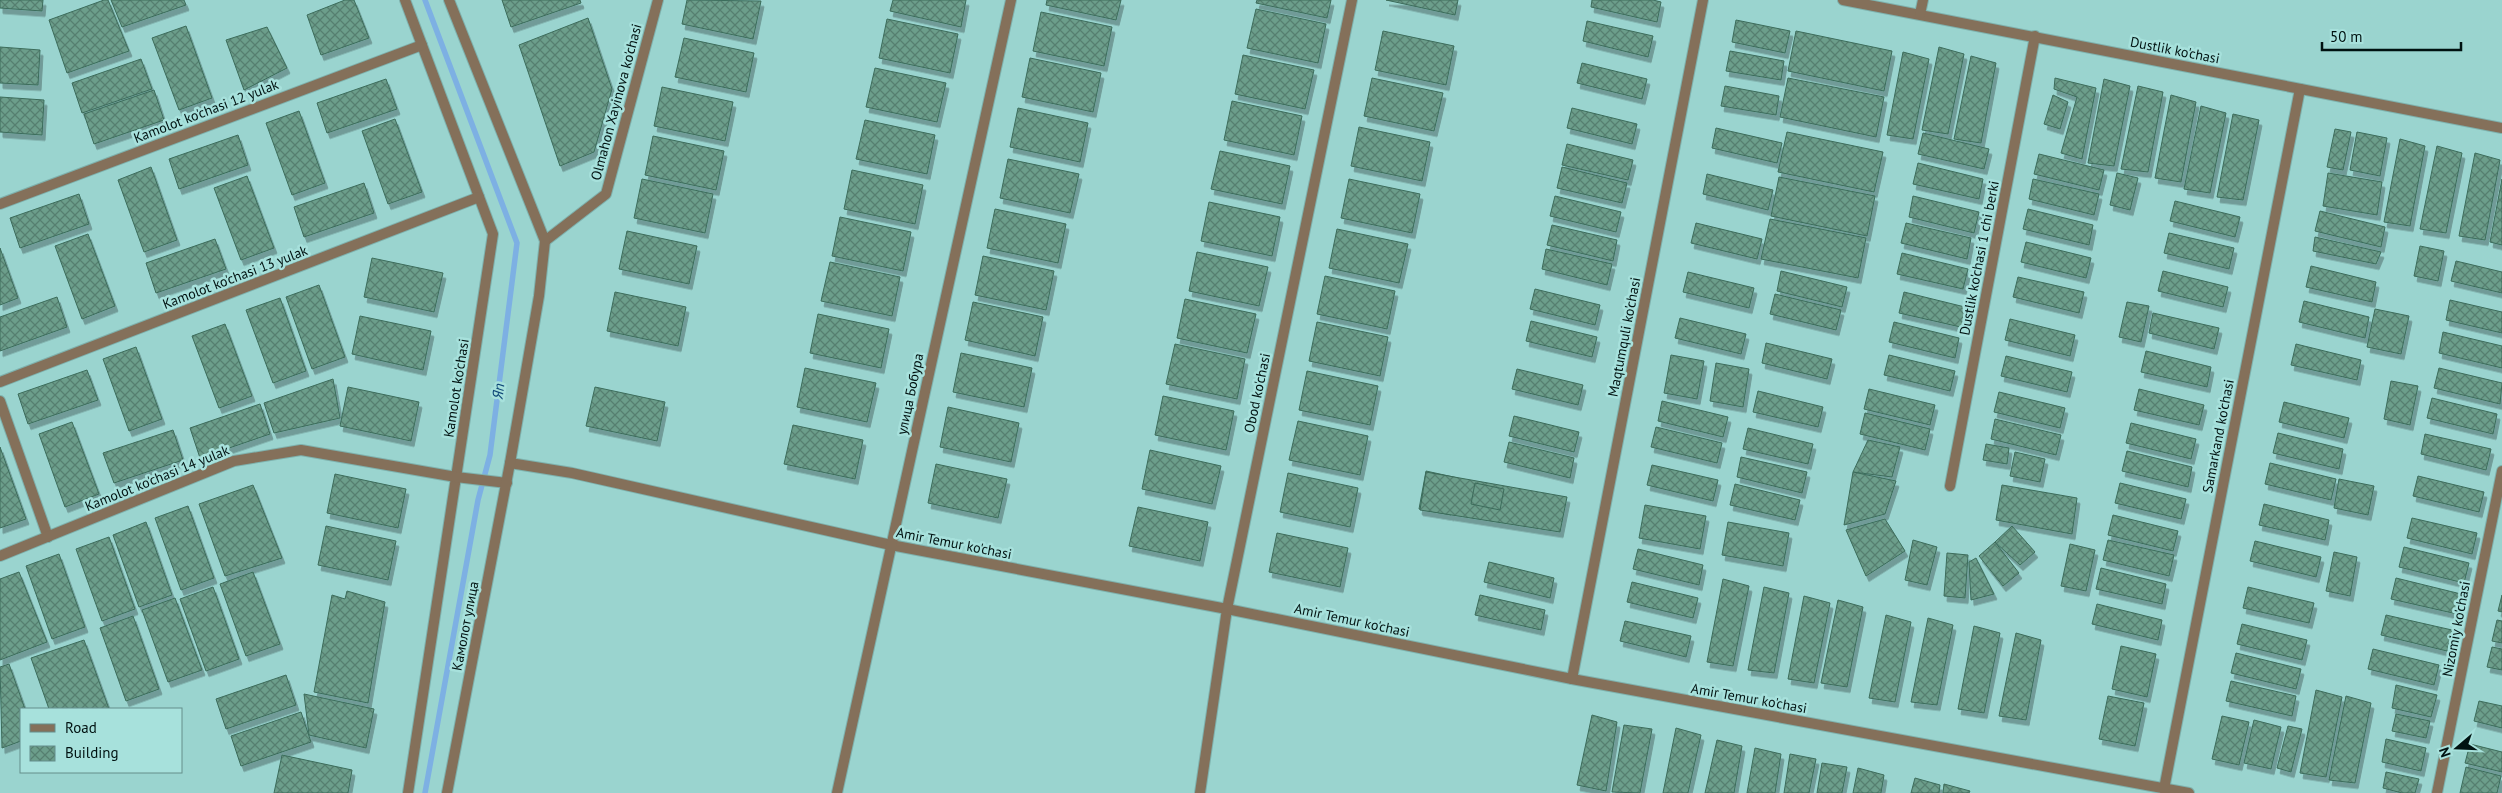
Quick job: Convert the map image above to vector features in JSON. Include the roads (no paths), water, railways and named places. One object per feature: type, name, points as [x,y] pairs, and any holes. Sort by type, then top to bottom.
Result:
[{"type":"street","name":"Kamolot ko'chasi","points":[[405,0],[493,234],[408,793]]},
{"type":"street","points":[[449,0],[545,241],[540,296],[510,464]]},
{"type":"street","name":"Olmahon Xayinova ko'chasi","points":[[545,241],[606,194],[658,0]]},
{"type":"street","name":"улица Бобура","points":[[837,793],[1011,0]]},
{"type":"street","name":"Obod ko'chasi","points":[[1200,793],[1227,609],[1352,0]]},
{"type":"street","name":"Maqtumquli ko'chasi","points":[[1572,680],[1703,0]]},
{"type":"street","name":"Dustlik ko'chasi","points":[[1843,0],[2502,128]]},
{"type":"street","points":[[1920,14],[1923,0]]},
{"type":"street","name":"Dustlik ko'chasi 1 chi berki","points":[[1950,486],[2035,36]]},
{"type":"street","name":"Kamolot ko'chasi 12 yulak","points":[[0,204],[422,45]]},
{"type":"street","name":"Samarkand ko'chasi","points":[[2164,788],[2300,88]]},
{"type":"street","name":"Kamolot ko'chasi 13 yulak","points":[[0,382],[479,197]]},
{"type":"street","points":[[0,401],[48,536]]},
{"type":"street","name":"Kamolot ko'chasi 14 yulak","points":[[0,556],[234,461],[301,450],[456,477],[507,483]]},
{"type":"street","name":"Amir Temur ko'chasi","points":[[510,464],[572,473],[891,545],[1227,609],[1572,680],[2190,793]]},
{"type":"street","name":"Камолот улица","points":[[447,793],[510,464]]},
{"type":"street","name":"Nizomiy ko'chasi","points":[[2437,793],[2502,471]]},
{"type":"waterway","name":"Яп","points":[[425,0],[517,243],[490,455],[478,500],[425,793]]}]
